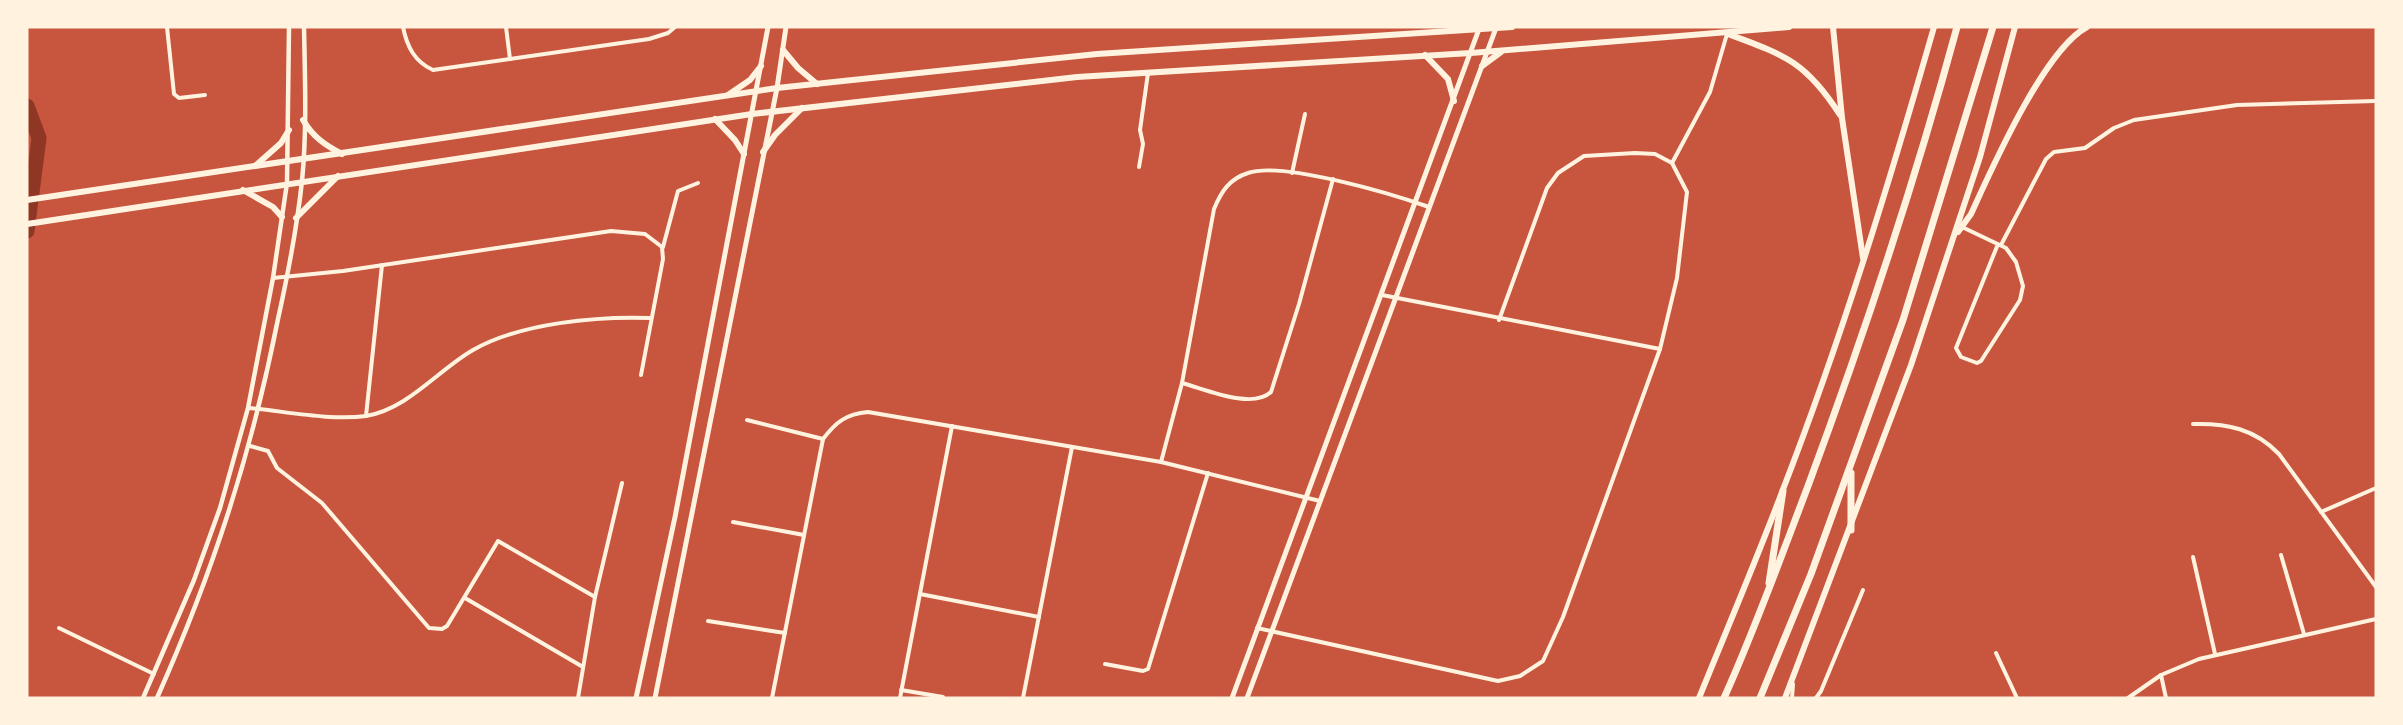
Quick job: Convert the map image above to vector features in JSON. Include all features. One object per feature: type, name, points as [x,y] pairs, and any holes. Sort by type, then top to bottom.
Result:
[{"type":"highway","points":[[1724,698],[1770,587],[1844,389],[1890,253],[1957,27]]},
{"type":"highway","points":[[1760,698],[1851,466],[1903,320],[1993,27]]},
{"type":"highway","points":[[1851,466],[1851,530]]},
{"type":"highway","points":[[1770,587],[1769,578],[1783,491]]},
{"type":"main road","points":[[636,698],[675,517],[768,27]]},
{"type":"main road","points":[[655,698],[777,88],[786,27]]},
{"type":"main road","points":[[1430,32],[1439,27]]},
{"type":"main road","points":[[27,200],[777,88],[1096,54],[1512,27]]},
{"type":"main road","points":[[27,224],[715,119],[1077,77],[1505,51],[1728,34],[1789,27]]},
{"type":"main road","points":[[1833,27],[1842,118],[1863,260]]},
{"type":"main road","points":[[1699,698],[1783,491],[1863,260],[1934,27]]},
{"type":"main road","points":[[1785,698],[1851,530],[1954,237],[1980,157],[2015,27]]},
{"type":"main road","points":[[2073,35],[2074,27]]},
{"type":"main road","points":[[1954,237],[1962,227],[2043,74],[2073,35],[2087,27]]},
{"type":"main road","points":[[1232,698],[1305,496],[1382,296],[1413,201],[1454,101],[1479,28]]},
{"type":"main road","points":[[1247,698],[1496,28]]},
{"type":"main road","points":[[1728,34],[1763,46],[1806,70],[1825,91],[1842,118]]},
{"type":"main road","points":[[783,50],[798,68],[817,84]]},
{"type":"main road","points":[[1482,66],[1505,51]]},
{"type":"main road","points":[[1425,56],[1448,79],[1454,101]]},
{"type":"main road","points":[[727,96],[750,80],[761,66]]},
{"type":"main road","points":[[763,152],[775,135],[802,108]]},
{"type":"main road","points":[[715,119],[735,140],[744,154]]},
{"type":"main road","points":[[303,120],[310,133],[322,143],[343,154]]},
{"type":"main road","points":[[254,167],[281,143],[289,130]]},
{"type":"main road","points":[[296,218],[339,175]]},
{"type":"main road","points":[[243,190],[256,195],[282,217]]},
{"type":"street","points":[[167,27],[174,94],[179,98],[205,95]]},
{"type":"street","points":[[143,698],[201,562],[220,508],[248,408],[273,278],[287,183],[289,27]]},
{"type":"street","points":[[157,698],[205,585],[260,409],[287,278],[302,181],[303,27]]},
{"type":"street","points":[[403,27],[410,49],[420,64],[433,70],[649,39],[668,33],[675,27]]},
{"type":"street","points":[[506,27],[510,59]]},
{"type":"street","points":[[1672,163],[1710,92],[1728,34]]},
{"type":"street","points":[[1139,167],[1143,144],[1140,130],[1148,72]]},
{"type":"street","points":[[1962,227],[2000,245],[2013,255],[2023,286],[2022,293],[1977,363],[1961,357],[1956,348],[2000,245],[2046,159],[2054,152],[2085,148],[2124,123],[2237,105],[2376,101]]},
{"type":"street","points":[[1292,173],[1305,114]]},
{"type":"street","points":[[1256,628],[1498,681],[1520,676],[1533,669],[1550,651],[1660,349],[1677,278],[1687,192],[1672,163],[1655,154],[1584,156],[1558,173],[1547,188],[1499,320]]},
{"type":"street","points":[[1161,462],[1182,383],[1214,209],[1221,191],[1233,180],[1248,172],[1266,169],[1334,179],[1429,207]]},
{"type":"street","points":[[1182,383],[1244,400],[1260,400],[1271,392],[1299,304],[1334,179]]},
{"type":"street","points":[[641,375],[663,259],[662,248],[678,191],[698,183]]},
{"type":"street","points":[[273,278],[382,265],[611,231],[645,234],[662,248]]},
{"type":"street","points":[[366,416],[382,265]]},
{"type":"street","points":[[1382,296],[1660,349]]},
{"type":"street","points":[[248,408],[366,416],[397,404],[475,349],[503,337],[534,328],[633,317],[651,318]]},
{"type":"street","points":[[772,698],[823,439],[835,424],[850,414],[868,412],[1161,462],[1320,501]]},
{"type":"street","points":[[747,420],[823,439]]},
{"type":"street","points":[[2193,424],[2234,427],[2259,436],[2279,454],[2376,587]]},
{"type":"street","points":[[900,698],[952,426]]},
{"type":"street","points":[[250,446],[268,451],[277,468],[322,503],[429,627],[442,629],[447,626],[498,541],[595,597]]},
{"type":"street","points":[[1023,698],[1072,447]]},
{"type":"street","points":[[1105,664],[1148,669],[1208,473]]},
{"type":"street","points":[[578,698],[595,597],[622,483]]},
{"type":"street","points":[[2321,512],[2376,488]]},
{"type":"street","points":[[733,522],[804,536]]},
{"type":"street","points":[[2281,555],[2304,634]]},
{"type":"street","points":[[2193,557],[2215,654]]},
{"type":"street","points":[[1816,698],[1863,590]]},
{"type":"street","points":[[920,594],[1039,618]]},
{"type":"street","points":[[465,598],[583,667]]},
{"type":"street","points":[[2128,698],[2161,675],[2215,654],[2376,619]]},
{"type":"street","points":[[708,621],[785,633]]},
{"type":"street","points":[[59,628],[154,674]]},
{"type":"street","points":[[1996,653],[2017,698]]},
{"type":"street","points":[[2161,675],[2166,698]]},
{"type":"street","points":[[1792,698],[1793,680]]},
{"type":"street","points":[[902,690],[944,698]]},
{"type":"waterway","points":[[27,106],[39,138],[27,231]]}]
